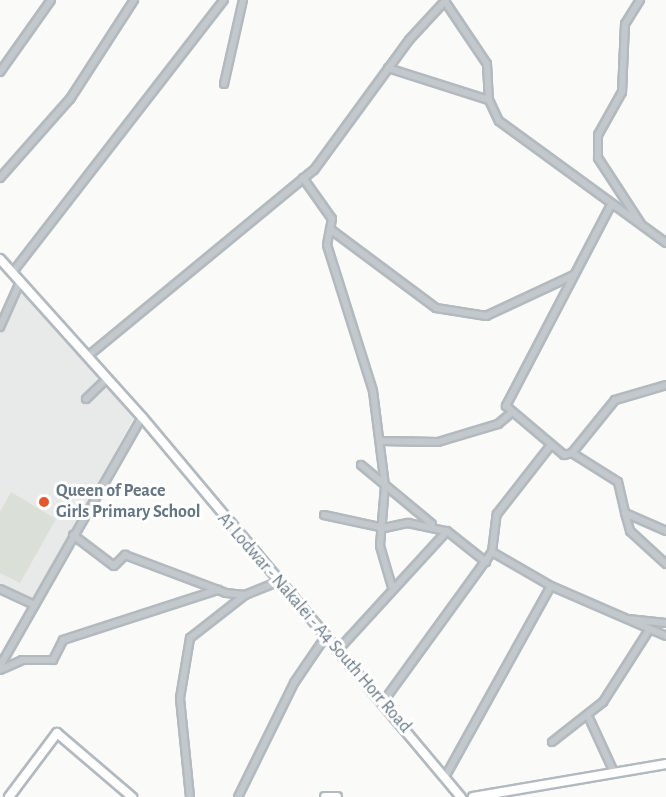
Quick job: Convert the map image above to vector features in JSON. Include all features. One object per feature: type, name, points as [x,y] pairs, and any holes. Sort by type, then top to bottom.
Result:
[{"type":"main road","name":"A1 Lodwar - Nakalei - A4 South Horr Road","points":[[0,260],[142,417],[461,797]]},
{"type":"main road","points":[[9,797],[57,733],[132,797]]},
{"type":"main road","points":[[473,797],[666,764]]},
{"type":"main road","points":[[325,797],[337,797]]},
{"type":"street","points":[[0,72],[51,0]]},
{"type":"street","points":[[0,178],[70,99],[134,0]]},
{"type":"street","points":[[12,273],[224,0]]},
{"type":"street","points":[[224,84],[243,0]]},
{"type":"street","points":[[88,356],[303,178],[388,68],[445,0],[487,64],[489,100],[499,121],[645,230],[666,243]]},
{"type":"street","points":[[638,1],[625,24],[622,92],[598,135],[598,158],[645,230]]},
{"type":"street","points":[[388,68],[489,100]]},
{"type":"street","points":[[303,178],[332,219],[327,245],[358,335],[381,441],[386,486],[384,528],[380,546],[392,588]]},
{"type":"street","points":[[611,205],[509,396],[510,414],[564,454],[572,453],[618,482],[630,531],[666,564]]},
{"type":"street","points":[[330,229],[436,308],[486,316],[574,275]]},
{"type":"street","points":[[0,327],[20,282]]},
{"type":"street","points":[[86,399],[108,378]]},
{"type":"street","points":[[572,453],[615,400],[666,385]]},
{"type":"street","points":[[381,441],[438,442],[498,424],[510,414]]},
{"type":"street","points":[[0,668],[142,417]]},
{"type":"street","points":[[383,702],[486,562],[492,552],[497,514],[551,445]]},
{"type":"street","points":[[361,465],[435,526]]},
{"type":"street","points":[[625,513],[666,531]]},
{"type":"street","points":[[324,515],[384,528],[408,523],[435,526],[447,531],[486,562]]},
{"type":"street","points":[[338,651],[392,588],[447,531]]},
{"type":"street","points":[[73,536],[114,566],[125,555],[218,590],[245,595]]},
{"type":"street","points":[[492,552],[551,586],[666,636]]},
{"type":"street","points":[[190,797],[180,698],[190,638],[245,595],[279,581]]},
{"type":"street","points":[[446,777],[551,586]]},
{"type":"street","points":[[0,588],[34,605]]},
{"type":"street","points":[[0,668],[22,660],[53,660],[63,640],[218,590]]},
{"type":"street","points":[[624,619],[666,623]]},
{"type":"street","points":[[552,742],[589,718],[649,630]]},
{"type":"street","points":[[238,797],[294,683],[326,636]]},
{"type":"street","points":[[589,718],[614,772]]},
{"type":"shaded area","name":"Queen of Peace Girls Primary School","points":[[21,292],[134,418],[32,602],[0,586],[0,332]]},
{"type":"shaded area","points":[[11,492],[56,519],[20,583],[0,573],[0,512]]},
{"type":"place","name":"Queen of Peace Girls Primary School","points":[[44,502]]}]
